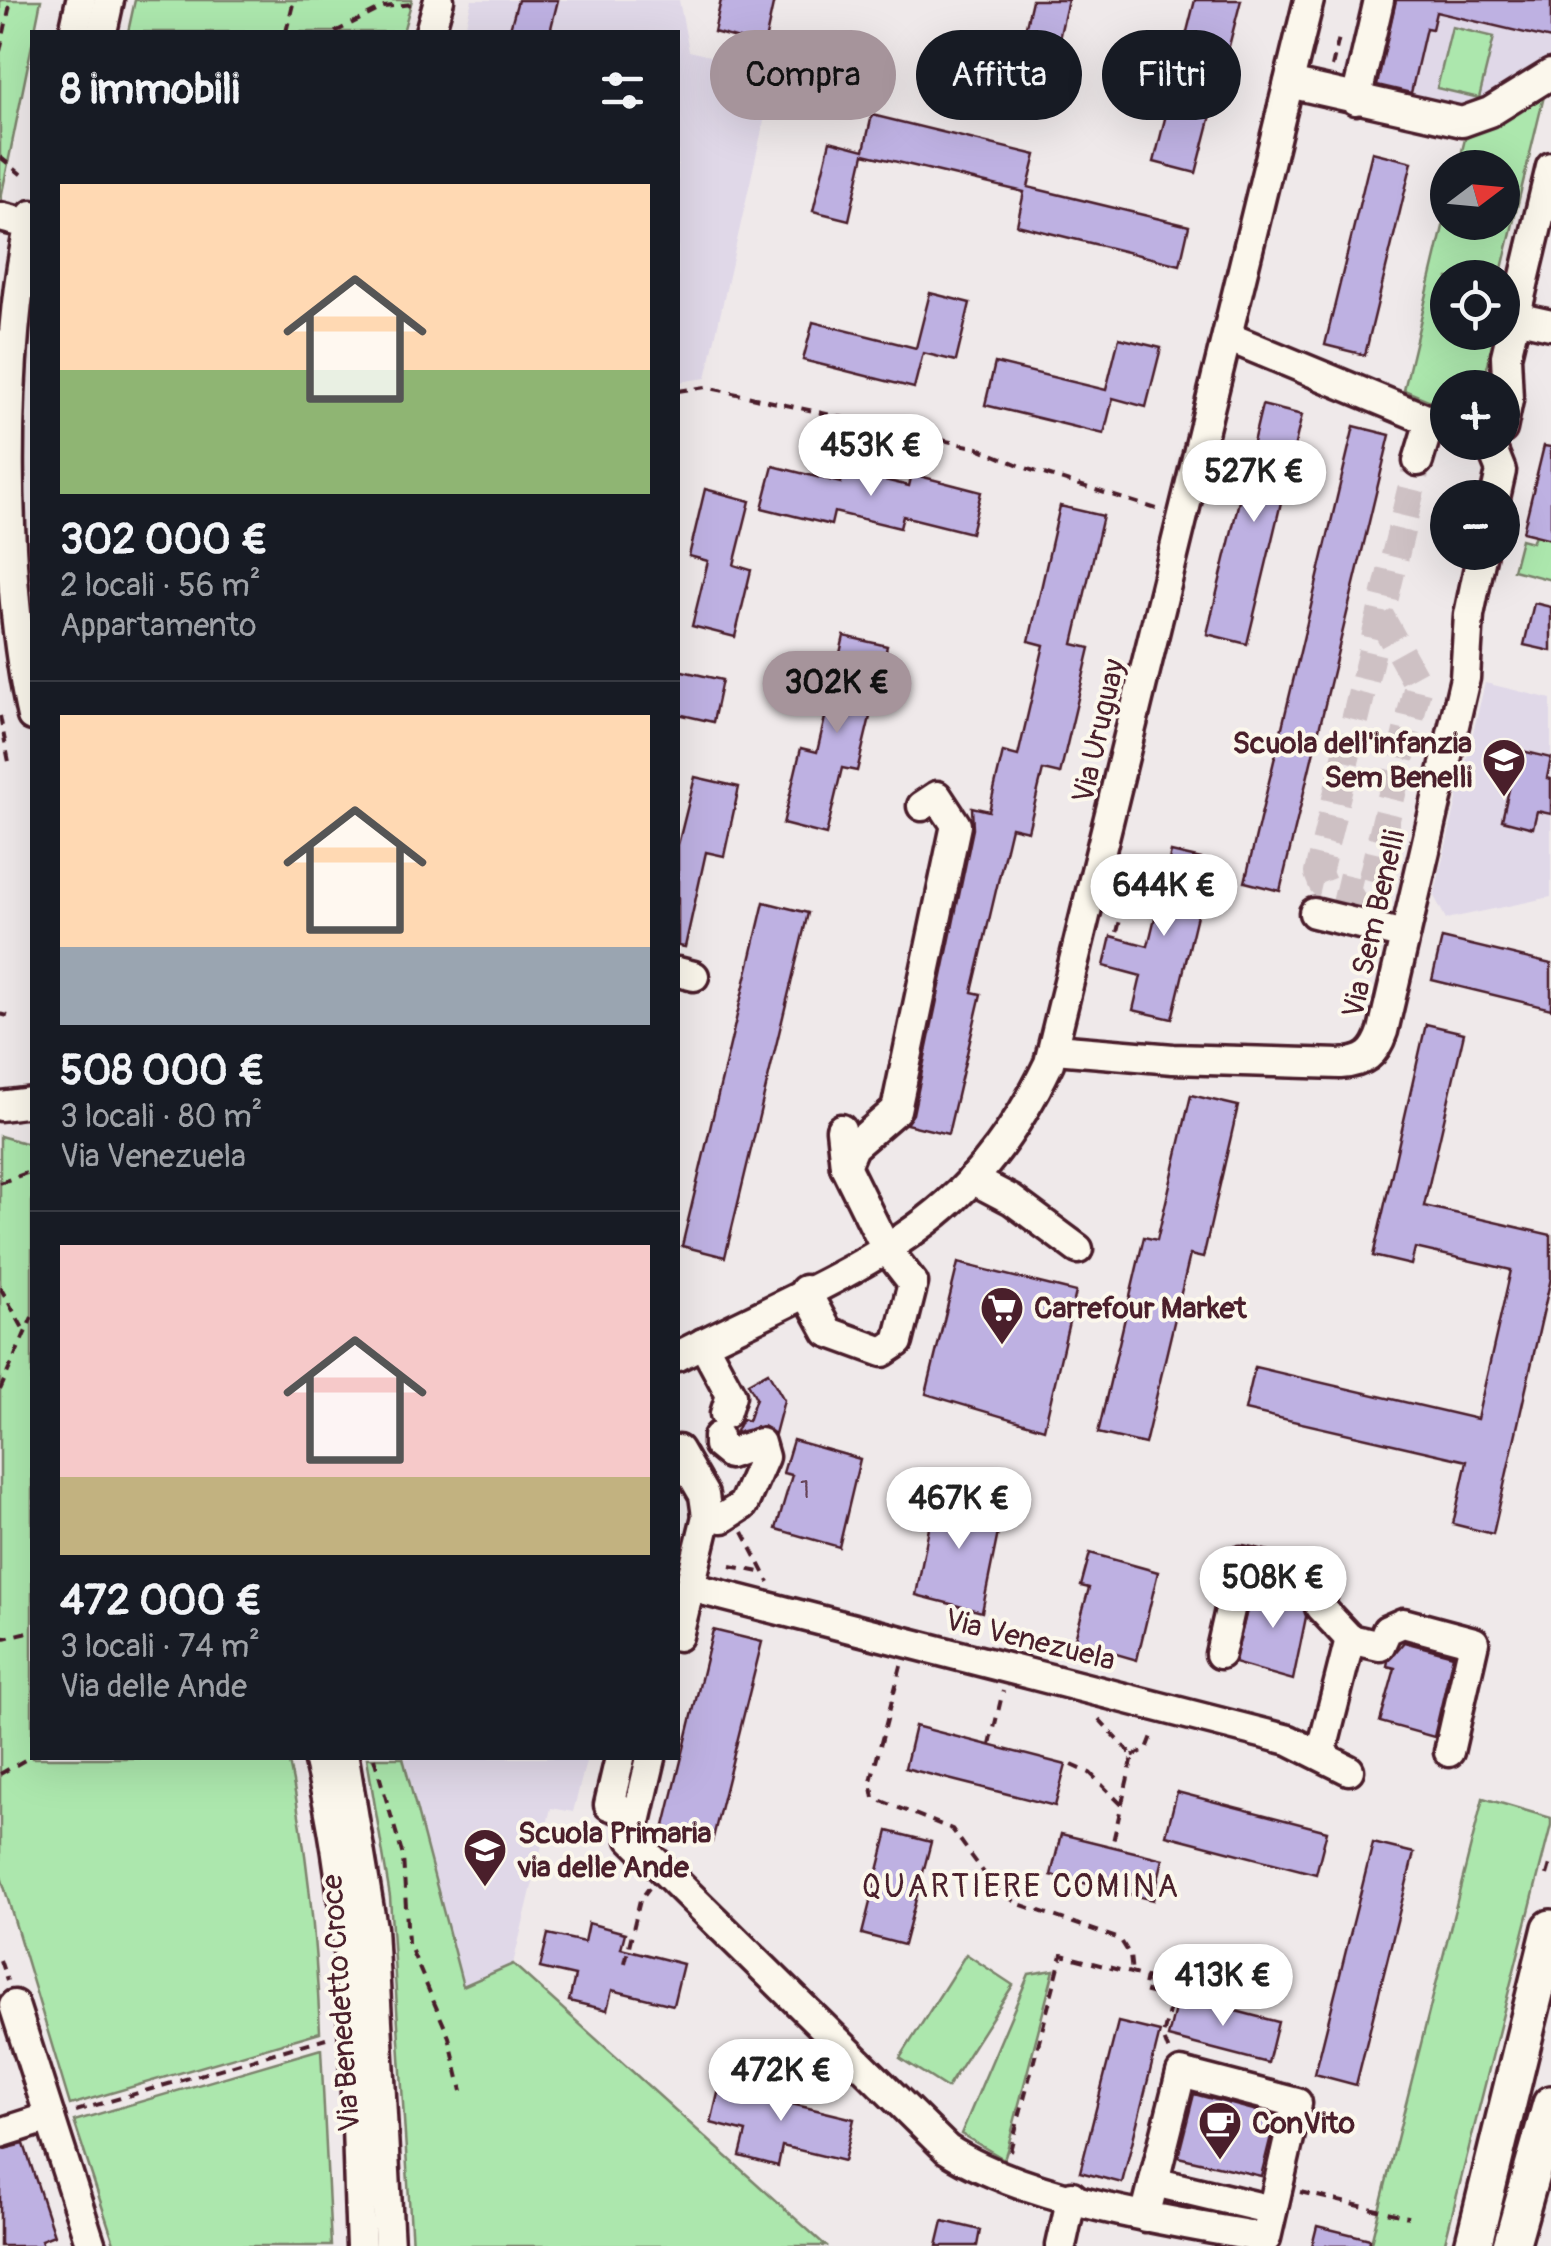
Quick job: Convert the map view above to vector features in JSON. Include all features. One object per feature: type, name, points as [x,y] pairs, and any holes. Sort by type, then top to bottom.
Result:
[{"type":"main road","points":[[1473,2246],[1551,1928]]},
{"type":"main road","points":[[1511,2246],[1551,2104]]},
{"type":"street","points":[[74,30],[81,0]]},
{"type":"street","points":[[102,30],[109,0]]},
{"type":"street","name":"Via Uruguay","points":[[680,1355],[885,1247],[944,1207],[1023,1112],[1055,1049],[1309,0]]},
{"type":"street","points":[[1356,100],[1378,0]]},
{"type":"street","points":[[1289,84],[1462,122],[1490,112],[1551,74]]},
{"type":"street","points":[[1520,296],[1551,167]]},
{"type":"street","points":[[0,217],[30,222]]},
{"type":"street","points":[[30,236],[14,351],[9,445],[16,610],[30,703]]},
{"type":"street","points":[[1520,318],[1551,326]]},
{"type":"street","points":[[1228,337],[1430,420]]},
{"type":"street","points":[[1418,461],[1430,440]]},
{"type":"street","name":"Via Sem Benelli","points":[[1055,1049],[1173,1059],[1340,1064],[1364,1060],[1373,1053],[1383,1031],[1465,678],[1468,615],[1478,570]]},
{"type":"street","points":[[845,1166],[853,1147],[896,1110],[956,825],[937,796],[922,806]]},
{"type":"street","points":[[1314,913],[1405,935]]},
{"type":"street","points":[[0,1106],[30,1102]]},
{"type":"street","points":[[805,1290],[828,1332],[883,1352],[898,1342],[913,1283],[885,1247],[845,1166],[842,1129]]},
{"type":"street","points":[[972,1178],[1012,1200],[1078,1249]]},
{"type":"street","points":[[703,1342],[731,1395],[718,1445],[730,1454],[760,1443],[764,1458],[742,1505],[723,1518],[707,1516]]},
{"type":"street","points":[[680,1453],[704,1495],[707,1516],[680,1628]]},
{"type":"street","points":[[1220,1654],[1241,1561],[1325,1581],[1320,1608],[1350,1639],[1380,1646],[1387,1630],[1403,1623],[1474,1642],[1448,1752]]},
{"type":"street","name":"Via Venezuela","points":[[690,1586],[1289,1740],[1349,1770]]},
{"type":"street","points":[[1321,1754],[1350,1639]]},
{"type":"street","name":"Via Benedetto Croce","points":[[318,1760],[331,1815],[348,1946],[361,2246]]},
{"type":"street","name":"Via Benedetto Croce","points":[[344,1760],[372,1928],[389,2246]]},
{"type":"street","points":[[619,1760],[608,1801],[616,1810],[637,1815]]},
{"type":"street","points":[[651,1760],[632,1839],[948,2149],[979,2169],[1145,2217],[1266,2238],[1280,2200],[1297,2103],[1180,2073],[1145,2217]]},
{"type":"street","points":[[14,2005],[60,2114],[91,2246]]},
{"type":"street","points":[[0,2133],[60,2114]]},
{"type":"street","points":[[1154,2182],[1280,2200]]},
{"type":"street","points":[[1061,2246],[1072,2196]]},
{"type":"path","points":[[0,51],[11,0]]},
{"type":"path","points":[[286,30],[294,0]]},
{"type":"path","points":[[339,30],[395,4],[430,13]]},
{"type":"path","points":[[1332,69],[1340,33]]},
{"type":"path","points":[[0,157],[27,179]]},
{"type":"path","points":[[680,391],[706,387],[978,448],[1031,470],[1184,516]]},
{"type":"path","points":[[0,716],[9,762]]},
{"type":"path","points":[[1117,932],[1128,889]]},
{"type":"path","points":[[0,1014],[8,1016]]},
{"type":"path","points":[[0,1183],[30,1172]]},
{"type":"path","points":[[0,1286],[24,1330]]},
{"type":"path","points":[[0,1390],[30,1320]]},
{"type":"path","points":[[741,1527],[775,1595]]},
{"type":"path","points":[[731,1566],[764,1573]]},
{"type":"path","points":[[0,1639],[30,1631]]},
{"type":"path","points":[[907,1642],[871,1781],[874,1798],[952,1829],[987,1877],[1016,1903],[1120,1939],[1130,1954],[1132,1974]]},
{"type":"path","points":[[990,1745],[1006,1682]]},
{"type":"path","points":[[1092,1710],[1133,1756]]},
{"type":"path","points":[[1112,1846],[1133,1756],[1150,1746],[1156,1720]]},
{"type":"path","points":[[0,1774],[30,1757]]},
{"type":"path","points":[[375,1760],[402,1856],[408,1942],[449,2037],[462,2091]]},
{"type":"path","points":[[1072,1765],[1090,1773],[1122,1805]]},
{"type":"path","points":[[1547,1875],[1551,1860]]},
{"type":"path","points":[[625,1963],[640,1900],[652,1885]]},
{"type":"path","points":[[1006,2164],[1062,1955],[1146,1977],[1142,1991],[1172,1998],[1163,2036],[1172,2061]]},
{"type":"path","points":[[60,2114],[326,2038]]},
{"type":"path","points":[[1280,2200],[1408,2217]]},
{"type":"shaded area","points":[[472,0],[679,0],[689,51],[710,56],[710,120],[764,120],[706,378],[680,382],[680,30],[464,30]]},
{"type":"shaded area","points":[[1361,0],[1551,0],[1551,85],[1465,139],[1335,107]]},
{"type":"shaded area","name":"Scuola dell'infanzia Sem Benelli","points":[[1485,683],[1551,699],[1551,897],[1446,919],[1434,896]]},
{"type":"shaded area","name":"Scuola Primaria via delle Ande","points":[[404,1760],[586,1760],[573,1812],[551,1808],[513,1964],[463,1986]]},
{"type":"green space","points":[[0,0],[41,0],[35,30],[30,30],[30,54],[0,197]]},
{"type":"green space","points":[[135,0],[412,0],[404,30],[128,30]]},
{"type":"green space","points":[[1452,27],[1494,37],[1479,98],[1437,88]]},
{"type":"green space","points":[[1551,85],[1551,93],[1545,92],[1520,195],[1520,150],[1462,150],[1465,139]]},
{"type":"green space","points":[[1440,240],[1509,240],[1504,260],[1435,260]]},
{"type":"green space","points":[[1430,281],[1430,350],[1492,350],[1486,370],[1430,370],[1430,401],[1404,390]]},
{"type":"green space","points":[[1535,535],[1551,539],[1551,580],[1513,570],[1520,570],[1521,539],[1532,542]]},
{"type":"green space","points":[[0,1136],[30,1144],[30,1760],[288,1760],[306,1860],[320,2032],[70,2105],[0,1873]]},
{"type":"green space","points":[[367,1760],[404,1760],[463,1986],[513,1964],[826,2246],[412,2246],[390,1897]]},
{"type":"green space","points":[[1483,1798],[1551,1818],[1551,1825],[1444,2246],[1370,2246]]},
{"type":"green space","points":[[966,1954],[1013,1985],[947,2088],[900,2058]]},
{"type":"green space","points":[[1054,1970],[1004,2159],[961,2134],[1029,1974]]},
{"type":"green space","points":[[321,2049],[331,2246],[115,2246],[74,2121]]},
{"type":"building","points":[[518,0],[558,0],[550,30],[510,30]]},
{"type":"building","points":[[721,0],[774,0],[767,30],[714,30]]},
{"type":"building","points":[[1032,0],[1068,0],[1061,30],[1025,30]]},
{"type":"building","points":[[1195,0],[1241,0],[1233,30],[1187,30]]},
{"type":"building","points":[[1396,0],[1551,0],[1551,39],[1436,12],[1432,29],[1426,28],[1411,93],[1377,85]]},
{"type":"building","points":[[871,120],[892,120],[1036,155],[1028,187],[1189,226],[1180,265],[1017,225],[1024,192],[864,154],[849,220],[813,211],[830,141],[864,150]]},
{"type":"building","points":[[1165,120],[1210,120],[1196,173],[1154,162]]},
{"type":"building","points":[[1372,152],[1412,162],[1365,355],[1325,345]]},
{"type":"building","points":[[930,293],[970,303],[956,361],[923,353],[914,388],[803,360],[813,322],[916,348]]},
{"type":"building","points":[[1119,338],[1161,348],[1146,407],[1113,398],[1104,434],[985,405],[995,363],[1106,390]]},
{"type":"building","points":[[1262,405],[1302,415],[1247,644],[1207,634]]},
{"type":"building","points":[[1354,426],[1390,435],[1280,891],[1245,882]]},
{"type":"building","points":[[1544,446],[1551,447],[1551,539],[1523,532]]},
{"type":"building","points":[[773,466],[841,483],[844,470],[909,486],[912,474],[981,492],[971,533],[903,516],[900,528],[834,512],[831,525],[762,508]]},
{"type":"building","points":[[705,489],[750,501],[734,565],[751,570],[735,637],[692,626],[708,561],[689,556]]},
{"type":"building","points":[[1060,506],[1103,516],[1073,644],[1090,648],[1060,774],[1043,770],[1028,831],[1011,827],[972,992],[981,994],[948,1134],[906,1124],[913,1114],[973,829],[972,807],[989,811],[1003,752],[1018,756],[1044,645],[1029,641]]},
{"type":"building","points":[[1534,603],[1551,607],[1551,651],[1524,645]]},
{"type":"building","points":[[844,636],[887,646],[857,771],[842,768],[826,835],[783,824],[801,748],[817,752]]},
{"type":"building","points":[[680,670],[722,680],[713,722],[680,714]]},
{"type":"building","points":[[1518,750],[1551,758],[1547,778],[1551,779],[1551,814],[1537,811],[1533,828],[1502,820]]},
{"type":"building","points":[[695,777],[739,787],[724,856],[706,852],[685,947],[680,946],[680,837]]},
{"type":"building","points":[[1171,852],[1210,861],[1172,1019],[1133,1010],[1141,976],[1104,966],[1111,936],[1148,946]]},
{"type":"building","points":[[764,902],[808,913],[725,1257],[682,1246]]},
{"type":"building","points":[[1442,938],[1551,964],[1551,1009],[1432,980]]},
{"type":"building","points":[[1426,1024],[1464,1033],[1424,1206],[1551,1235],[1551,1278],[1493,1534],[1453,1524],[1467,1461],[1245,1410],[1255,1367],[1477,1419],[1511,1270],[1415,1248],[1411,1265],[1373,1256]]},
{"type":"building","points":[[1191,1095],[1238,1106],[1203,1258],[1190,1255],[1145,1444],[1098,1433],[1144,1237],[1157,1240]]},
{"type":"building","points":[[958,1263],[1076,1292],[1044,1429],[926,1394]]},
{"type":"building","points":[[768,1372],[784,1400],[775,1434],[763,1426],[735,1433],[742,1419],[748,1421],[756,1398],[748,1383]]},
{"type":"building","points":[[793,1440],[860,1459],[839,1547],[776,1529],[792,1475],[783,1473]]},
{"type":"building","points":[[936,1492],[1003,1508],[982,1612],[916,1595]]},
{"type":"building","points":[[1090,1553],[1158,1572],[1137,1660],[1074,1642],[1089,1588],[1081,1586]]},
{"type":"building","points":[[1254,1582],[1305,1594],[1306,1617],[1293,1680],[1234,1663]]},
{"type":"building","points":[[713,1630],[762,1642],[712,1842],[664,1830]]},
{"type":"building","points":[[1404,1642],[1453,1655],[1434,1737],[1380,1722],[1395,1668],[1387,1666],[1388,1661]]},
{"type":"building","points":[[915,1726],[1066,1765],[1055,1806],[905,1768]]},
{"type":"building","points":[[1177,1792],[1327,1831],[1316,1874],[1166,1835]]},
{"type":"building","points":[[888,1831],[931,1842],[904,1945],[862,1934]]},
{"type":"building","points":[[1061,1834],[1163,1859],[1153,1900],[1051,1875]]},
{"type":"building","points":[[1373,1843],[1414,1853],[1356,2085],[1315,2074]]},
{"type":"building","points":[[588,1923],[625,1933],[621,1948],[683,1964],[673,2005],[612,1990],[607,2010],[569,2001],[575,1976],[540,1968],[548,1934],[584,1942]]},
{"type":"building","points":[[1178,1996],[1278,2022],[1268,2063],[1168,2037]]},
{"type":"building","points":[[1118,2022],[1160,2032],[1122,2183],[1080,2172]]},
{"type":"building","points":[[759,2079],[796,2088],[792,2104],[854,2119],[844,2161],[782,2146],[778,2166],[740,2156],[746,2132],[711,2123],[719,2089],[755,2098]]},
{"type":"building","points":[[1194,2094],[1276,2116],[1261,2176],[1178,2157]]},
{"type":"building","points":[[24,2144],[54,2235],[41,2240],[43,2246],[0,2246],[0,2150]]},
{"type":"building","points":[[943,2221],[980,2230],[977,2246],[937,2246]]},
{"type":"building","points":[[1317,2226],[1370,2239],[1369,2246],[1312,2246]]},
{"type":"tunnel","points":[[1380,616],[1418,685],[1370,886],[1360,892],[1322,883],[1318,873],[1418,461]]},
{"type":"place","name":"Scuola dell'infanzia Sem Benelli","points":[[1504,798]]},
{"type":"place","name":"Carrefour Market","points":[[1002,1346]]},
{"type":"place","name":"Scuola Primaria via delle Ande","points":[[485,1888]]},
{"type":"place","name":"ConVito","points":[[1220,2161]]},
{"type":"district","name":"QUARTIERE COMINA","points":[[1021,1887]]}]
